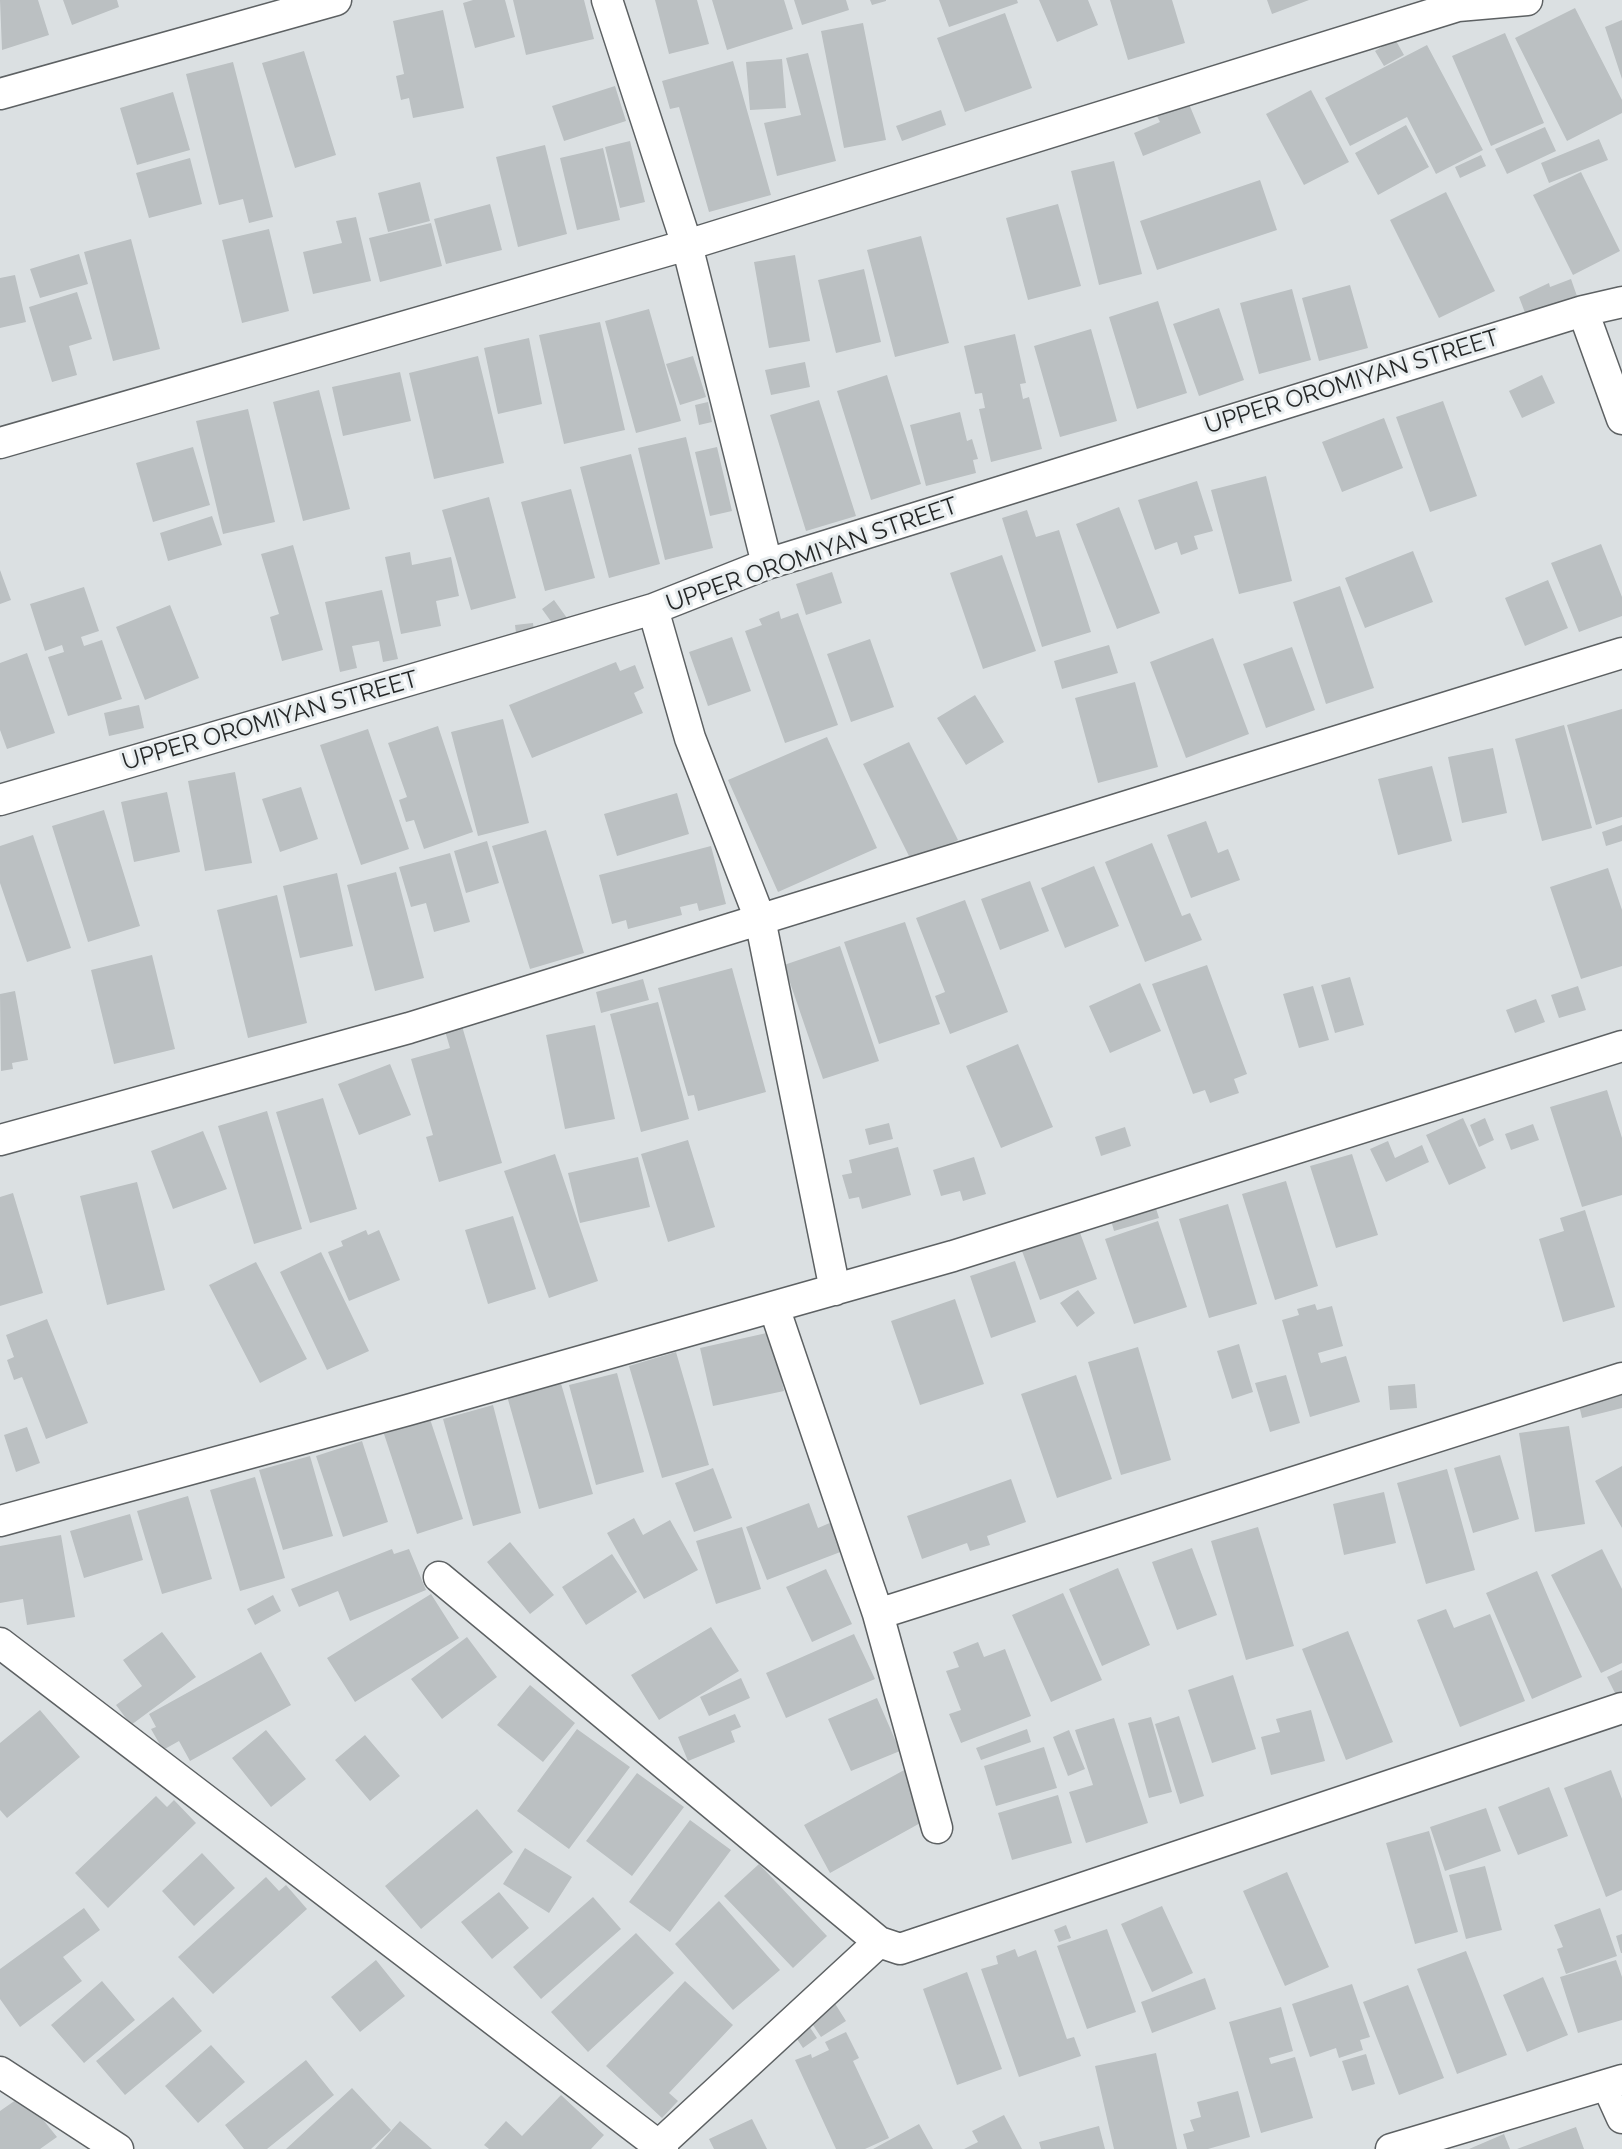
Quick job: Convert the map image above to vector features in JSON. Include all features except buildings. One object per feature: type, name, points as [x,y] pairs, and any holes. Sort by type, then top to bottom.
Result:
[{"type":"street","points":[[0,94],[336,0]]},
{"type":"street","points":[[607,0],[687,245],[767,565]]},
{"type":"street","points":[[0,443],[687,245],[1458,6],[1527,0]]},
{"type":"street","name":"UPPER OROMIYAN STREET","points":[[0,800],[653,609],[767,565],[1583,311],[1622,302]]},
{"type":"street","points":[[1583,311],[1622,419]]},
{"type":"street","points":[[653,609],[691,738],[760,919],[835,1290]]},
{"type":"street","points":[[0,1140],[409,1028],[1622,653]]},
{"type":"street","points":[[0,1521],[966,1252],[1622,1046]]},
{"type":"street","points":[[774,1307],[878,1614],[937,1828]]},
{"type":"street","points":[[878,1614],[1622,1378]]},
{"type":"street","points":[[439,1577],[879,1942],[900,1949],[1622,1708]]},
{"type":"street","points":[[0,1643],[661,2147],[879,1942]]},
{"type":"street","points":[[0,2072],[118,2149]]},
{"type":"street","points":[[1391,2149],[1614,2082],[1622,2118]]}]
